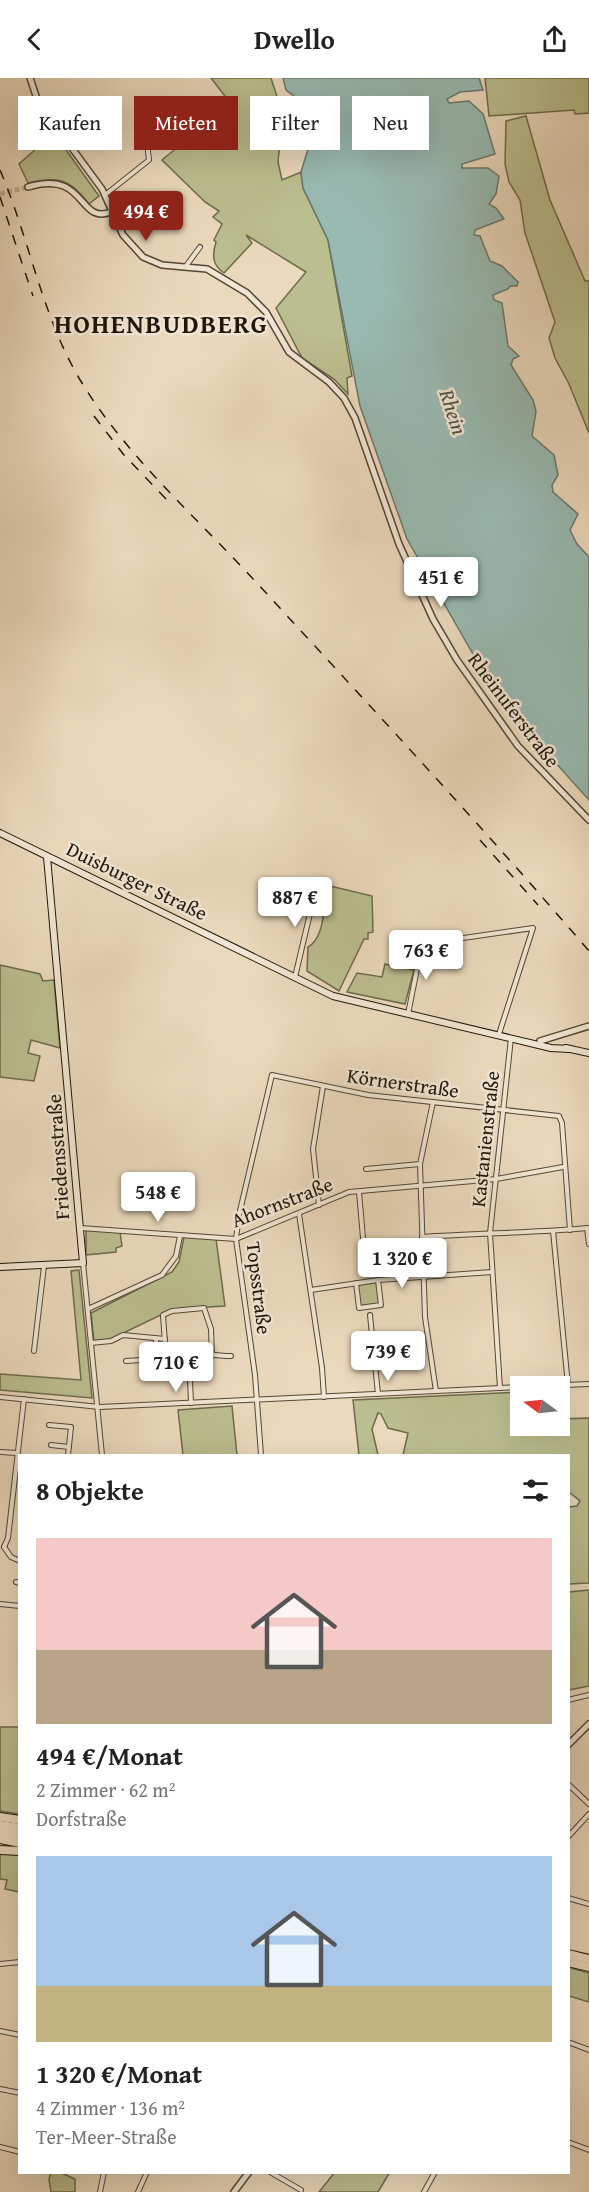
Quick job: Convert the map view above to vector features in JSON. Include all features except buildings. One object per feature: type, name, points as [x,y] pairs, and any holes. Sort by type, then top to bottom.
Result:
[{"type":"highway","points":[[0,1817],[18,1820]]},
{"type":"highway","points":[[0,1825],[18,1828]]},
{"type":"highway","points":[[0,1832],[18,1835]]},
{"type":"highway","points":[[0,1839],[18,1843]]},
{"type":"highway","points":[[0,1850],[18,1851]]},
{"type":"highway","points":[[570,1954],[589,1959]]},
{"type":"highway","points":[[570,1962],[589,1967]]},
{"type":"main road","name":"Duisburger Straße","points":[[0,833],[333,996],[589,1053]]},
{"type":"main road","name":"Friedensstraße","points":[[47,857],[83,1263]]},
{"type":"main road","name":"Duisburger Straße","points":[[524,1040],[540,1041],[565,1048]]},
{"type":"main road","points":[[0,1267],[83,1263]]},
{"type":"street","name":"Rheinuferstraße","points":[[30,78],[38,102],[105,195],[111,213],[123,235],[143,257],[162,265],[207,269],[247,293],[266,312],[289,352],[333,387],[352,411],[383,502],[420,592],[469,679],[524,753],[589,820]]},
{"type":"street","points":[[105,195],[149,160],[148,150]]},
{"type":"street","points":[[28,187],[60,183],[77,194],[92,213],[99,215],[111,213]]},
{"type":"street","points":[[186,266],[200,247]]},
{"type":"street","points":[[296,977],[317,884]]},
{"type":"street","points":[[408,1014],[422,944],[532,928],[499,1034]]},
{"type":"street","points":[[540,1041],[589,1026]]},
{"type":"street","points":[[562,1036],[565,1048]]},
{"type":"street","name":"Kastanienstraße","points":[[500,1388],[490,1233],[512,1037]]},
{"type":"street","name":"Körnerstraße","points":[[272,1075],[323,1086],[433,1102],[559,1116],[562,1123],[565,1160],[563,1167]]},
{"type":"street","name":"Topsstraße","points":[[261,1454],[255,1375],[236,1239],[239,1215],[272,1075]]},
{"type":"street","points":[[319,1205],[313,1161],[314,1139],[323,1086]]},
{"type":"street","points":[[433,1102],[420,1164],[425,1317],[436,1391]]},
{"type":"street","points":[[366,1169],[420,1164]]},
{"type":"street","points":[[563,1167],[570,1230]]},
{"type":"street","name":"Ahornstraße","points":[[80,1228],[236,1239],[349,1192],[496,1179],[563,1167]]},
{"type":"street","points":[[359,1192],[366,1277]]},
{"type":"street","points":[[299,1214],[322,1368],[324,1397]]},
{"type":"street","points":[[422,1237],[588,1228],[589,1244]]},
{"type":"street","points":[[553,1231],[567,1376]]},
{"type":"street","points":[[88,1309],[162,1275],[176,1256],[180,1236]]},
{"type":"street","name":"Friedensstraße","points":[[83,1263],[102,1454]]},
{"type":"street","points":[[34,1351],[45,1266]]},
{"type":"street","points":[[311,1290],[356,1283],[366,1277],[378,1280],[492,1272]]},
{"type":"street","points":[[356,1283],[359,1308],[369,1308],[381,1305],[378,1280]]},
{"type":"street","points":[[166,1359],[163,1315],[172,1311],[204,1308],[211,1329],[212,1356]]},
{"type":"street","points":[[370,1315],[378,1394]]},
{"type":"street","points":[[92,1343],[111,1341],[123,1335],[156,1340],[165,1339]]},
{"type":"street","points":[[156,1340],[157,1360]]},
{"type":"street","points":[[126,1361],[189,1357],[192,1354],[231,1356]]},
{"type":"street","points":[[189,1357],[192,1403]]},
{"type":"street","points":[[570,1385],[589,1384]]},
{"type":"street","points":[[0,1397],[98,1407],[510,1388]]},
{"type":"street","points":[[18,1559],[11,1557],[2,1547],[8,1538],[17,1481],[17,1453],[24,1400]]},
{"type":"street","points":[[49,1425],[71,1427],[68,1454]]},
{"type":"street","points":[[51,1445],[69,1447]]},
{"type":"street","points":[[0,1452],[17,1453]]},
{"type":"street","points":[[0,1604],[18,1606]]},
{"type":"street","points":[[570,1700],[589,1695]]},
{"type":"street","points":[[570,1743],[589,1724]]},
{"type":"street","points":[[570,1786],[589,1804]]},
{"type":"street","points":[[570,1835],[589,1814]]},
{"type":"street","points":[[570,1899],[589,1904]]},
{"type":"street","points":[[0,1964],[18,1962]]},
{"type":"street","points":[[0,2031],[18,2035]]},
{"type":"street","points":[[570,2043],[589,2050]]},
{"type":"street","points":[[0,2089],[18,2093]]},
{"type":"street","points":[[570,2143],[589,2150]]},
{"type":"street","points":[[0,2147],[18,2152]]},
{"type":"street","points":[[100,2192],[104,2174]]},
{"type":"street","points":[[138,2192],[146,2174]]},
{"type":"street","points":[[234,2192],[248,2174]]},
{"type":"street","points":[[273,2174],[301,2190]]},
{"type":"street","points":[[424,2192],[434,2174]]},
{"type":"green space","points":[[211,78],[271,78],[277,96],[250,96],[250,150],[279,150],[278,162],[282,180],[301,172],[303,188],[328,240],[352,376],[347,378],[348,394],[334,379],[302,358],[276,308],[306,272],[246,235],[252,243],[224,273],[217,267],[214,255],[216,242],[214,240],[222,224],[213,217],[219,211],[205,202],[162,160],[174,150],[238,150],[238,96],[225,96]]},
{"type":"green space","points":[[485,78],[589,78],[589,113],[575,114],[574,110],[489,116]]},
{"type":"green space","points":[[526,116],[550,200],[585,281],[589,281],[589,433],[569,384],[555,358],[549,338],[555,322],[525,233],[520,200],[509,182],[505,164],[506,121]]},
{"type":"green space","points":[[35,150],[66,150],[99,196],[89,204],[76,189],[63,181],[48,180],[28,183],[19,164]]},
{"type":"green space","points":[[322,884],[372,896],[373,932],[368,933],[368,939],[364,939],[339,991],[307,971],[308,947],[317,938],[323,918],[326,898],[321,888]]},
{"type":"green space","points":[[385,964],[414,970],[405,1004],[347,992],[357,973],[382,977]]},
{"type":"green space","points":[[0,965],[40,974],[43,981],[54,980],[60,1048],[31,1040],[28,1053],[40,1056],[34,1081],[0,1077]]},
{"type":"green space","points":[[86,1230],[120,1232],[122,1246],[116,1248],[116,1252],[86,1255]]},
{"type":"green space","points":[[184,1237],[216,1239],[225,1306],[173,1309],[111,1339],[94,1341],[91,1313],[172,1272],[179,1262]]},
{"type":"green space","points":[[79,1270],[92,1398],[0,1390],[0,1374],[81,1380],[71,1271]]},
{"type":"green space","points":[[377,1282],[379,1304],[360,1306],[357,1285]]},
{"type":"green space","points":[[510,1392],[510,1436],[570,1436],[570,1419],[589,1418],[589,1583],[570,1584],[570,1507],[577,1506],[580,1501],[570,1493],[570,1454],[403,1454],[408,1433],[388,1428],[381,1414],[378,1413],[372,1429],[378,1454],[359,1454],[353,1400]]},
{"type":"green space","points":[[232,1406],[237,1454],[183,1454],[178,1410]]},
{"type":"green space","points":[[589,1590],[589,1686],[570,1690],[570,1592]]},
{"type":"green space","points":[[0,1727],[18,1727],[18,1814],[0,1811]]},
{"type":"green space","points":[[0,1854],[18,1854],[18,1892],[5,1889],[7,1880],[0,1879]]},
{"type":"green space","points":[[570,1968],[589,1973],[589,2002],[570,1996]]},
{"type":"green space","points":[[50,2174],[64,2174],[75,2179],[75,2192],[51,2192]]},
{"type":"green space","points":[[333,2174],[389,2174],[378,2192],[319,2192]]},
{"type":"water","name":"Rhein","points":[[283,78],[479,78],[483,90],[460,92],[447,99],[449,103],[469,101],[483,114],[495,154],[462,164],[462,168],[488,168],[499,176],[496,194],[489,204],[496,208],[504,219],[475,230],[474,235],[480,236],[490,261],[502,266],[518,282],[517,286],[510,286],[493,295],[494,300],[502,303],[508,346],[519,356],[513,359],[511,365],[533,400],[536,411],[532,436],[554,455],[558,475],[552,485],[553,492],[578,514],[570,530],[577,544],[589,557],[589,800],[500,701],[407,539],[360,406],[328,240],[303,188],[301,172],[308,150],[340,150],[340,96],[294,96],[286,90]]},
{"type":"tunnel","points":[[0,194],[28,187]]},
{"type":"railway","points":[[0,170],[46,305],[68,358],[82,383],[120,437],[382,719],[589,951]]},
{"type":"railway","points":[[0,197],[33,296]]},
{"type":"railway","points":[[94,416],[124,455],[167,500]]},
{"type":"railway","points":[[480,840],[538,905]]},
{"type":"district","name":"HOHENBUDBERG","points":[[161,324]]}]
